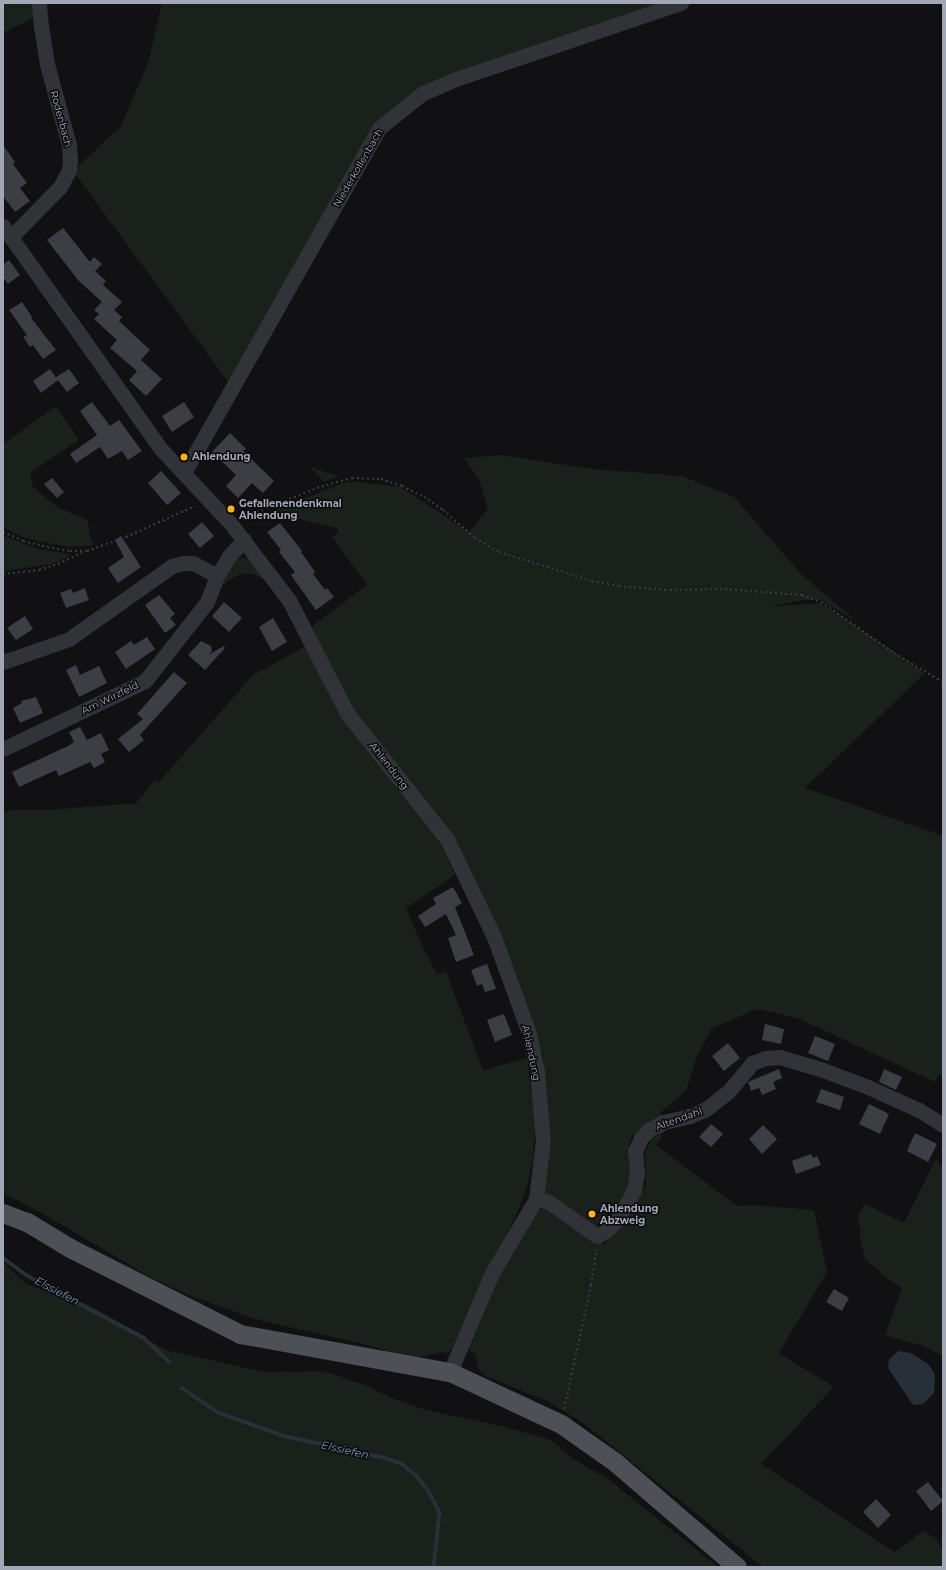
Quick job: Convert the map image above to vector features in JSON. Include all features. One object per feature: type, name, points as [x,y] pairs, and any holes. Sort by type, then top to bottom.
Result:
[{"type":"main road","points":[[3,1213],[26,1222],[70,1248],[240,1334],[450,1372],[561,1424],[615,1462],[737,1567]]},
{"type":"street","name":"Rodenbach","points":[[7,231],[60,187],[69,170],[69,145],[47,64],[40,27],[39,3]]},
{"type":"street","name":"Niederkollenbach","points":[[184,473],[379,128],[423,93],[453,80],[681,3]]},
{"type":"street","name":"Ahlendung","points":[[7,231],[160,448],[231,524],[289,600],[347,713],[446,839],[494,937],[529,1033],[537,1072],[543,1140],[536,1199],[492,1272],[450,1372]]},
{"type":"street","name":"Am Wirzfeld","points":[[3,749],[145,681],[207,602],[217,576],[229,556],[244,540]]},
{"type":"street","points":[[3,662],[69,639],[172,566],[182,563],[193,563],[217,576]]},
{"type":"street","name":"Altendahl","points":[[597,1236],[607,1230],[618,1219],[634,1190],[637,1174],[635,1151],[641,1138],[650,1129],[664,1122],[690,1116],[706,1109],[728,1092],[752,1063],[766,1058],[774,1057],[786,1059],[830,1072],[919,1110],[943,1125]]},
{"type":"street","points":[[536,1199],[550,1202],[597,1236]]},
{"type":"path","points":[[231,524],[317,488],[352,478],[381,479],[402,486],[424,497],[443,510],[475,538],[498,552],[592,581],[619,586],[670,590],[725,589],[802,595],[821,602],[894,653],[943,682]]},
{"type":"path","points":[[3,574],[39,570],[58,564],[87,551],[126,537],[188,508],[210,502]]},
{"type":"path","points":[[3,532],[23,541],[47,547],[70,551],[87,551]]},
{"type":"path","points":[[561,1424],[591,1285],[596,1256],[597,1236]]},
{"type":"shaded area","points":[[3,3],[35,3],[36,17],[3,33]]},
{"type":"shaded area","points":[[162,3],[668,3],[455,76],[380,126],[232,387],[73,171],[121,126],[148,63]]},
{"type":"shaded area","points":[[56,406],[79,440],[30,473],[33,487],[57,507],[88,520],[90,539],[94,545],[70,547],[48,543],[25,538],[3,527],[3,444]]},
{"type":"shaded area","points":[[500,455],[593,469],[682,476],[734,497],[801,574],[856,621],[821,600],[803,600],[768,607],[821,603],[925,673],[805,788],[943,836],[943,1076],[939,1074],[935,1082],[797,1018],[757,1009],[711,1029],[697,1056],[686,1091],[660,1113],[662,1116],[631,1137],[628,1149],[633,1179],[626,1203],[602,1224],[595,1226],[546,1195],[543,1191],[547,1106],[543,1056],[497,926],[351,707],[311,627],[367,585],[332,537],[339,532],[337,528],[270,512],[343,483],[358,482],[401,487],[469,532],[488,509],[479,479],[464,458]]},
{"type":"shaded area","points":[[310,467],[339,476],[324,482]]},
{"type":"shaded area","points":[[3,536],[35,548],[72,555],[52,564],[3,571]]},
{"type":"shaded area","points":[[236,559],[249,559],[272,584],[255,575],[246,573],[238,575],[221,586],[232,563]]},
{"type":"shaded area","points":[[308,645],[441,843],[455,875],[406,908],[420,941],[437,974],[446,972],[483,1070],[528,1058],[530,1088],[536,1112],[533,1159],[527,1186],[517,1213],[456,1343],[447,1354],[441,1352],[414,1359],[367,1345],[255,1319],[194,1297],[152,1278],[40,1212],[3,1193],[3,813],[11,810],[46,810],[136,803],[155,780],[159,782],[253,675]]},
{"type":"shaded area","points":[[670,1123],[656,1145],[737,1206],[754,1205],[814,1210],[827,1272],[779,1353],[834,1387],[761,1464],[895,1552],[923,1531],[935,1538],[942,1549],[943,1567],[763,1567],[583,1423],[547,1401],[485,1376],[479,1370],[475,1354],[469,1350],[503,1267],[524,1223],[539,1210],[544,1209],[556,1213],[604,1244],[634,1206],[646,1184],[645,1153],[651,1141],[667,1124]]},
{"type":"shaded area","points":[[936,1159],[943,1170],[943,1356],[923,1346],[885,1335],[902,1288],[888,1279],[865,1259],[861,1242],[858,1214],[865,1204],[904,1223]]},
{"type":"shaded area","points":[[3,1262],[26,1284],[88,1305],[166,1350],[264,1372],[324,1371],[365,1385],[397,1400],[426,1410],[502,1426],[551,1440],[572,1458],[608,1479],[718,1567],[3,1567]]},
{"type":"shaded area","points":[[899,1351],[911,1353],[928,1364],[935,1374],[934,1393],[923,1404],[914,1405],[911,1402],[888,1368],[889,1359]]},
{"type":"building","points":[[3,145],[15,162],[13,164],[27,183],[20,188],[30,201],[15,212],[3,196]]},
{"type":"building","points":[[63,228],[90,262],[94,257],[102,264],[95,271],[106,281],[103,285],[122,302],[114,310],[122,317],[119,321],[150,350],[141,360],[162,379],[146,396],[129,380],[137,371],[110,348],[117,340],[94,319],[99,314],[94,310],[102,302],[78,280],[47,240]]},
{"type":"building","points":[[9,260],[20,275],[8,284],[3,277],[3,265]]},
{"type":"building","points":[[22,302],[32,317],[31,318],[56,350],[43,359],[33,345],[30,347],[23,337],[27,335],[9,310]]},
{"type":"building","points":[[50,369],[57,379],[56,377],[69,369],[79,383],[67,392],[58,380],[41,393],[33,381]]},
{"type":"building","points":[[92,402],[110,426],[119,420],[142,451],[128,460],[122,451],[108,459],[100,447],[76,463],[70,454],[97,435],[80,411]]},
{"type":"building","points":[[184,402],[194,417],[172,432],[162,416]]},
{"type":"building","points":[[230,433],[246,449],[243,451],[274,481],[263,493],[252,483],[238,498],[226,486],[236,475],[212,452]]},
{"type":"building","points":[[161,471],[181,493],[167,505],[148,483]]},
{"type":"building","points":[[52,478],[64,492],[57,498],[44,484]]},
{"type":"building","points":[[202,522],[214,536],[200,548],[188,534]]},
{"type":"building","points":[[280,523],[302,551],[301,552],[315,572],[313,574],[325,590],[327,588],[334,597],[316,610],[291,575],[295,572],[279,552],[281,550],[267,532]]},
{"type":"building","points":[[121,536],[141,567],[118,583],[108,568],[124,557],[115,540]]},
{"type":"building","points":[[85,588],[89,600],[66,608],[60,593],[71,589],[73,593]]},
{"type":"building","points":[[159,595],[175,614],[170,618],[176,625],[165,633],[145,605]]},
{"type":"building","points":[[224,602],[242,618],[229,632],[212,616]]},
{"type":"building","points":[[25,616],[33,629],[16,640],[7,628]]},
{"type":"building","points":[[273,618],[287,642],[272,651],[259,627]]},
{"type":"building","points":[[147,637],[155,649],[126,669],[115,652],[131,641],[134,645]]},
{"type":"building","points":[[201,641],[211,646],[212,651],[208,655],[224,646],[225,648],[205,670],[188,655]]},
{"type":"building","points":[[76,665],[80,675],[99,666],[107,683],[79,697],[66,670]]},
{"type":"building","points":[[174,672],[187,683],[140,735],[144,740],[129,752],[118,739],[143,719],[137,714]]},
{"type":"building","points":[[36,697],[43,713],[20,723],[13,708],[22,703],[21,701]]},
{"type":"building","points":[[80,727],[87,740],[101,733],[109,750],[101,754],[105,762],[94,768],[90,762],[59,776],[56,770],[19,787],[12,772],[68,746],[74,742],[69,732]]},
{"type":"building","points":[[453,887],[462,903],[455,907],[474,955],[456,962],[448,938],[456,935],[446,914],[425,927],[418,916],[436,904],[433,898]]},
{"type":"building","points":[[487,964],[496,989],[485,992],[482,984],[477,986],[471,970]]},
{"type":"building","points":[[504,1014],[512,1035],[495,1042],[487,1020]]},
{"type":"building","points":[[765,1024],[784,1029],[781,1044],[762,1040]]},
{"type":"building","points":[[815,1036],[835,1044],[828,1061],[808,1053]]},
{"type":"building","points":[[728,1043],[740,1058],[724,1071],[712,1056]]},
{"type":"building","points":[[779,1069],[782,1078],[773,1082],[776,1089],[762,1095],[759,1088],[751,1091],[748,1082]]},
{"type":"building","points":[[884,1069],[902,1077],[896,1090],[879,1082]]},
{"type":"building","points":[[821,1089],[844,1097],[840,1110],[816,1102]]},
{"type":"building","points":[[869,1104],[889,1114],[880,1134],[859,1124]]},
{"type":"building","points":[[711,1124],[723,1134],[711,1147],[699,1137]]},
{"type":"building","points":[[763,1125],[777,1139],[762,1154],[749,1139]]},
{"type":"building","points":[[915,1133],[937,1144],[928,1162],[907,1151]]},
{"type":"building","points":[[811,1154],[813,1158],[817,1156],[821,1165],[796,1174],[792,1161]]},
{"type":"building","points":[[834,1289],[849,1298],[842,1311],[826,1302]]},
{"type":"building","points":[[928,1482],[943,1501],[931,1511],[916,1491]]},
{"type":"building","points":[[876,1499],[891,1515],[878,1528],[863,1512]]},
{"type":"waterway","name":"Elssiefen","points":[[3,1258],[28,1276],[144,1338],[170,1362]]},
{"type":"waterway","name":"Elssiefen","points":[[182,1388],[219,1413],[284,1436],[385,1458],[402,1464],[416,1475],[428,1490],[440,1513],[434,1567]]},
{"type":"place","name":"Ahlendung","points":[[184,457]]},
{"type":"place","name":"Gefallenendenkmal Ahlendung","points":[[231,509]]},
{"type":"place","name":"Ahlendung Abzweig","points":[[592,1214]]}]
